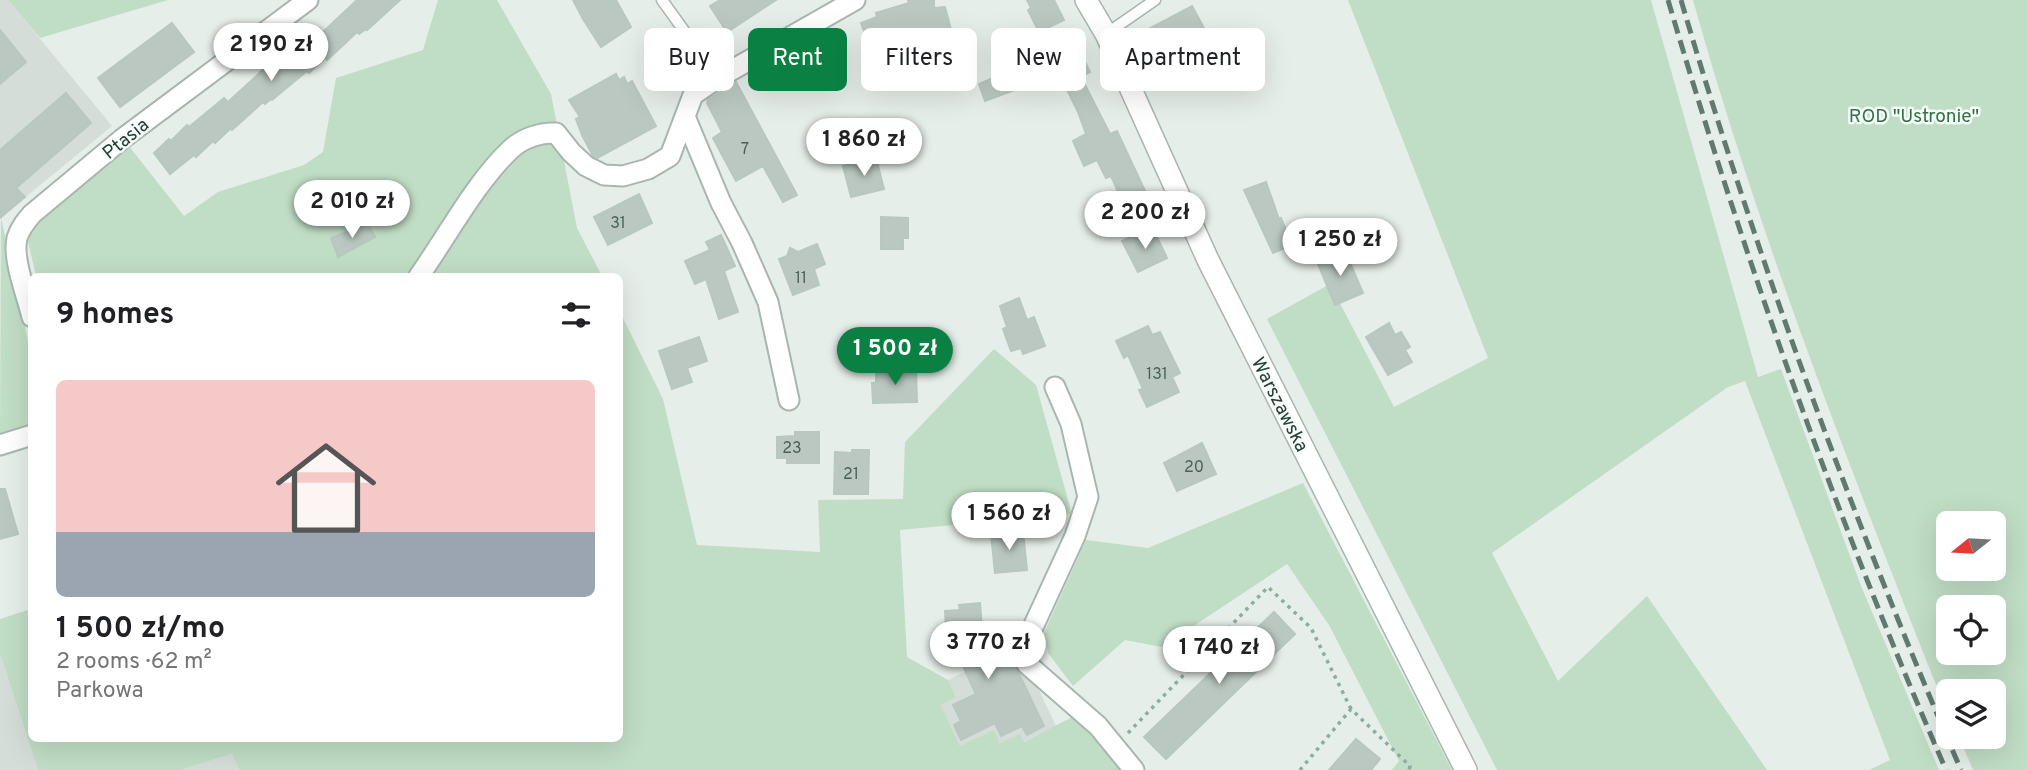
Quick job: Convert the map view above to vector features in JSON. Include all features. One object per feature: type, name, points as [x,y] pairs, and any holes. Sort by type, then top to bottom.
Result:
[{"type":"street","name":"Ptasia","points":[[28,300],[16,250],[22,226],[32,214],[122,139],[308,0]]},
{"type":"street","points":[[734,69],[855,0]]},
{"type":"street","name":"Warszawska","points":[[1086,0],[1102,28]]},
{"type":"street","points":[[421,273],[484,180],[513,147],[542,132],[556,133],[586,166],[604,175],[623,176],[648,169],[670,156],[694,95],[700,91]]},
{"type":"street","name":"Warszawska","points":[[1132,91],[1208,260],[1466,770]]},
{"type":"street","points":[[686,119],[721,203],[768,302],[789,400]]},
{"type":"street","points":[[1055,387],[1071,424],[1088,497],[1075,536],[1022,651],[1027,664],[1098,726],[1134,770]]},
{"type":"street","points":[[0,445],[28,436]]},
{"type":"lane","points":[[662,0],[682,28]]},
{"type":"lane","points":[[1115,28],[1155,0]]},
{"type":"path","points":[[1115,747],[1268,587],[1311,628],[1351,709],[1410,766],[1409,770]]},
{"type":"path","points":[[1300,770],[1351,709]]},
{"type":"shaded area","points":[[0,0],[8,0],[112,126],[0,218]]},
{"type":"shaded area","points":[[1018,646],[1056,726],[1023,742],[1000,743],[994,731],[960,746],[941,705],[956,697],[948,680]]},
{"type":"shaded area","points":[[0,654],[38,770],[0,770]]},
{"type":"shaded area","points":[[232,754],[239,770],[180,770]]},
{"type":"green space","points":[[8,0],[168,0],[40,38]]},
{"type":"green space","points":[[438,0],[497,0],[551,94],[577,228],[600,273],[35,273],[28,242],[32,229],[128,145],[184,216],[218,192],[304,165],[323,152],[336,78],[423,50]]},
{"type":"green space","points":[[1348,0],[1651,0],[1758,377],[1781,369],[1861,586],[1939,770],[1869,770],[1890,760],[1745,381],[1728,387],[1492,553],[1558,681],[1647,596],[1767,770],[1497,770],[1267,319],[1330,284],[1394,407],[1488,358]]},
{"type":"green space","name":"ROD \"Ustronie\"","points":[[1693,0],[2027,0],[2027,770],[1973,770],[1964,749],[2006,749],[2006,679],[1936,679],[1936,684],[1804,343],[1746,173]]},
{"type":"green space","points":[[1,218],[28,341],[28,426],[0,435]]},
{"type":"green space","points":[[623,318],[663,399],[697,545],[820,552],[818,500],[903,499],[905,442],[994,349],[1036,385],[1072,514],[900,530],[907,657],[948,680],[956,697],[941,705],[960,746],[994,730],[1000,743],[1020,734],[1024,742],[1078,714],[1134,770],[239,770],[232,754],[180,770],[38,770],[29,742],[623,742]]},
{"type":"green space","points":[[1303,483],[1452,770],[1392,770],[1399,761],[1329,625],[1287,564],[1162,647],[1125,640],[1073,686],[1048,653],[1044,633],[1086,540],[1148,548]]},
{"type":"green space","points":[[28,610],[28,739],[0,654],[0,619]]},
{"type":"building","points":[[357,0],[400,0],[367,30],[359,34],[357,32],[327,60],[325,58],[309,73],[307,71],[272,100],[265,104],[263,102],[232,130],[231,128],[215,143],[213,141],[196,157],[194,155],[170,174],[154,153],[169,139],[171,141],[187,125],[189,127],[224,98],[228,102],[264,69],[265,71],[300,42],[302,44],[319,28],[323,32]]},
{"type":"building","points":[[573,0],[616,0],[631,27],[601,47]]},
{"type":"building","points":[[720,0],[776,0],[733,28],[724,28],[710,6]]},
{"type":"building","points":[[908,0],[934,0],[934,8],[945,7],[951,28],[863,28],[861,23],[877,17],[876,13],[909,3]]},
{"type":"building","points":[[1027,0],[1054,0],[1064,20],[1047,28],[1037,28],[1028,10],[1031,8]]},
{"type":"building","points":[[1192,6],[1204,28],[1151,28]]},
{"type":"building","points":[[172,23],[194,52],[120,107],[98,78]]},
{"type":"building","points":[[0,30],[26,62],[0,84]]},
{"type":"building","points":[[616,74],[619,80],[624,77],[627,84],[632,81],[656,126],[597,158],[593,156],[582,135],[576,119],[580,117],[569,100]]},
{"type":"building","points":[[991,79],[991,91],[1012,91],[985,101],[979,84]]},
{"type":"building","points":[[736,82],[797,195],[783,202],[763,166],[736,181],[713,138],[722,132],[707,103],[708,100],[722,91],[734,91]]},
{"type":"building","points":[[1086,87],[1110,134],[1117,131],[1146,193],[1123,203],[1111,176],[1106,178],[1097,160],[1084,166],[1073,141],[1086,134],[1068,91],[1086,91]]},
{"type":"building","points":[[66,93],[91,123],[16,188],[25,197],[0,218],[0,150]]},
{"type":"building","points":[[876,158],[884,189],[851,197],[843,166]]},
{"type":"building","points":[[1266,182],[1292,245],[1273,253],[1244,190]]},
{"type":"building","points":[[639,194],[652,223],[608,245],[594,217]]},
{"type":"building","points":[[881,217],[908,218],[908,238],[903,238],[903,249],[881,249]]},
{"type":"building","points":[[368,224],[375,237],[338,257],[331,238]]},
{"type":"building","points":[[1154,231],[1167,258],[1138,272],[1122,241],[1137,234],[1140,239]]},
{"type":"building","points":[[721,235],[735,266],[724,271],[738,312],[719,319],[706,279],[695,284],[685,261],[710,250],[706,242]]},
{"type":"building","points":[[817,244],[825,264],[814,269],[819,285],[793,295],[779,259],[787,256],[790,248],[798,252]]},
{"type":"building","points":[[1345,251],[1363,293],[1335,305],[1318,264]]},
{"type":"building","points":[[1019,298],[1027,320],[1034,317],[1045,346],[1023,354],[1021,348],[1011,351],[1003,329],[1007,327],[1000,306]]},
{"type":"building","points":[[1389,323],[1395,335],[1401,332],[1410,347],[1405,350],[1412,362],[1388,375],[1366,337]]},
{"type":"building","points":[[1148,326],[1152,335],[1160,332],[1180,373],[1172,377],[1179,392],[1147,407],[1139,390],[1143,389],[1128,355],[1124,358],[1116,341]]},
{"type":"building","points":[[699,337],[707,361],[687,368],[692,382],[672,389],[659,351]]},
{"type":"building","points":[[916,370],[917,402],[873,403],[872,383],[876,383],[876,371]]},
{"type":"building","points":[[795,432],[819,432],[819,463],[787,463],[787,458],[777,458],[777,437],[795,436]]},
{"type":"building","points":[[1202,443],[1216,474],[1177,491],[1164,463]]},
{"type":"building","points":[[852,450],[869,450],[868,494],[834,494],[835,452],[852,453]]},
{"type":"building","points":[[0,489],[5,489],[18,534],[0,539]]},
{"type":"building","points":[[1023,531],[1027,570],[995,573],[991,534]]},
{"type":"building","points":[[980,603],[985,668],[1011,657],[1044,726],[1027,735],[1022,726],[1001,736],[995,723],[961,740],[954,725],[961,721],[953,705],[976,694],[957,653],[954,654],[953,643],[947,643],[945,611],[960,610],[959,605]]},
{"type":"building","points":[[1274,612],[1295,634],[1166,759],[1144,737]]},
{"type":"building","points":[[1356,739],[1380,759],[1371,770],[1329,770]]},
{"type":"railway","points":[[1668,0],[1729,195],[1795,389],[1867,581],[1946,770]]},
{"type":"railway","points":[[1681,0],[1742,196],[1809,390],[1845,486],[1961,770]]}]
